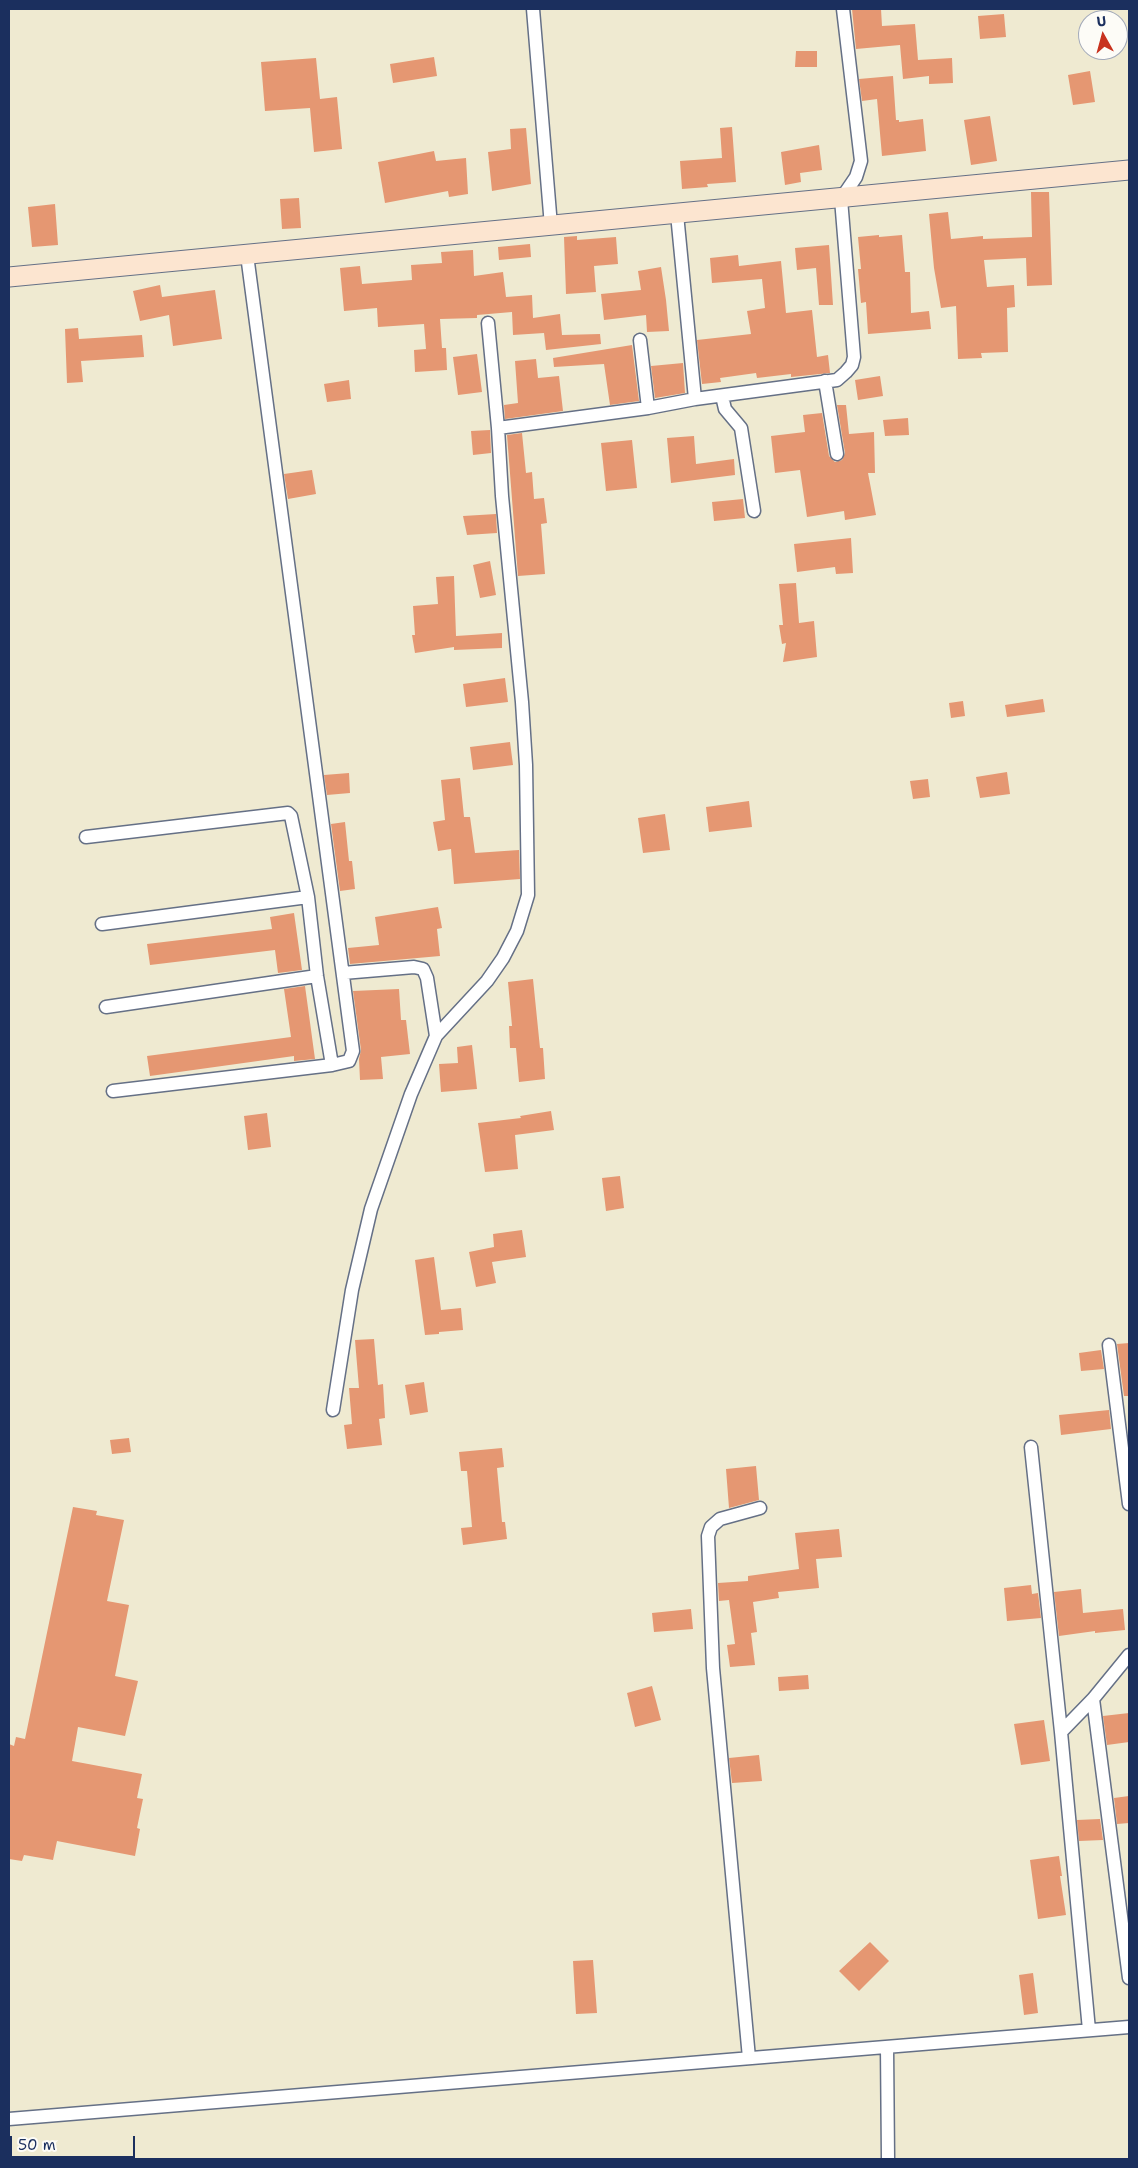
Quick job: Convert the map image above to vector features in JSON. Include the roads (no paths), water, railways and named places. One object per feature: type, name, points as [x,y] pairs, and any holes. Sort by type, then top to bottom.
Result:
[{"type":"main road","points":[[9,277],[1129,170]]},
{"type":"street","points":[[533,9],[551,226]]},
{"type":"street","points":[[498,428],[837,380],[852,365],[854,356],[841,199],[856,177],[861,161],[843,9]]},
{"type":"street","points":[[677,214],[695,399]]},
{"type":"street","points":[[112,1091],[332,1066],[349,1061],[353,1051],[246,255]]},
{"type":"street","points":[[333,1410],[352,1290],[372,1209],[411,1094],[436,1036],[486,981],[503,958],[517,931],[528,895],[526,766],[522,702],[502,496],[488,323]]},
{"type":"street","points":[[640,340],[648,408]]},
{"type":"street","points":[[825,381],[837,454]]},
{"type":"street","points":[[722,396],[725,409],[741,428],[754,511]]},
{"type":"street","points":[[86,837],[288,813],[308,897],[317,976],[332,1066]]},
{"type":"street","points":[[102,924],[308,897]]},
{"type":"street","points":[[343,972],[414,967],[423,969],[427,978],[436,1036]]},
{"type":"street","points":[[106,1008],[317,976]]},
{"type":"street","points":[[1109,1345],[1129,1504]]},
{"type":"street","points":[[1031,1447],[1061,1732],[1089,2030]]},
{"type":"street","points":[[749,2058],[713,1668],[708,1536],[711,1527],[720,1519],[760,1508]]},
{"type":"street","points":[[1061,1732],[1093,1699],[1129,1654]]},
{"type":"street","points":[[1093,1699],[1129,1978]]},
{"type":"street","points":[[9,2119],[1129,2027]]},
{"type":"street","points":[[887,2047],[888,2159]]}]
